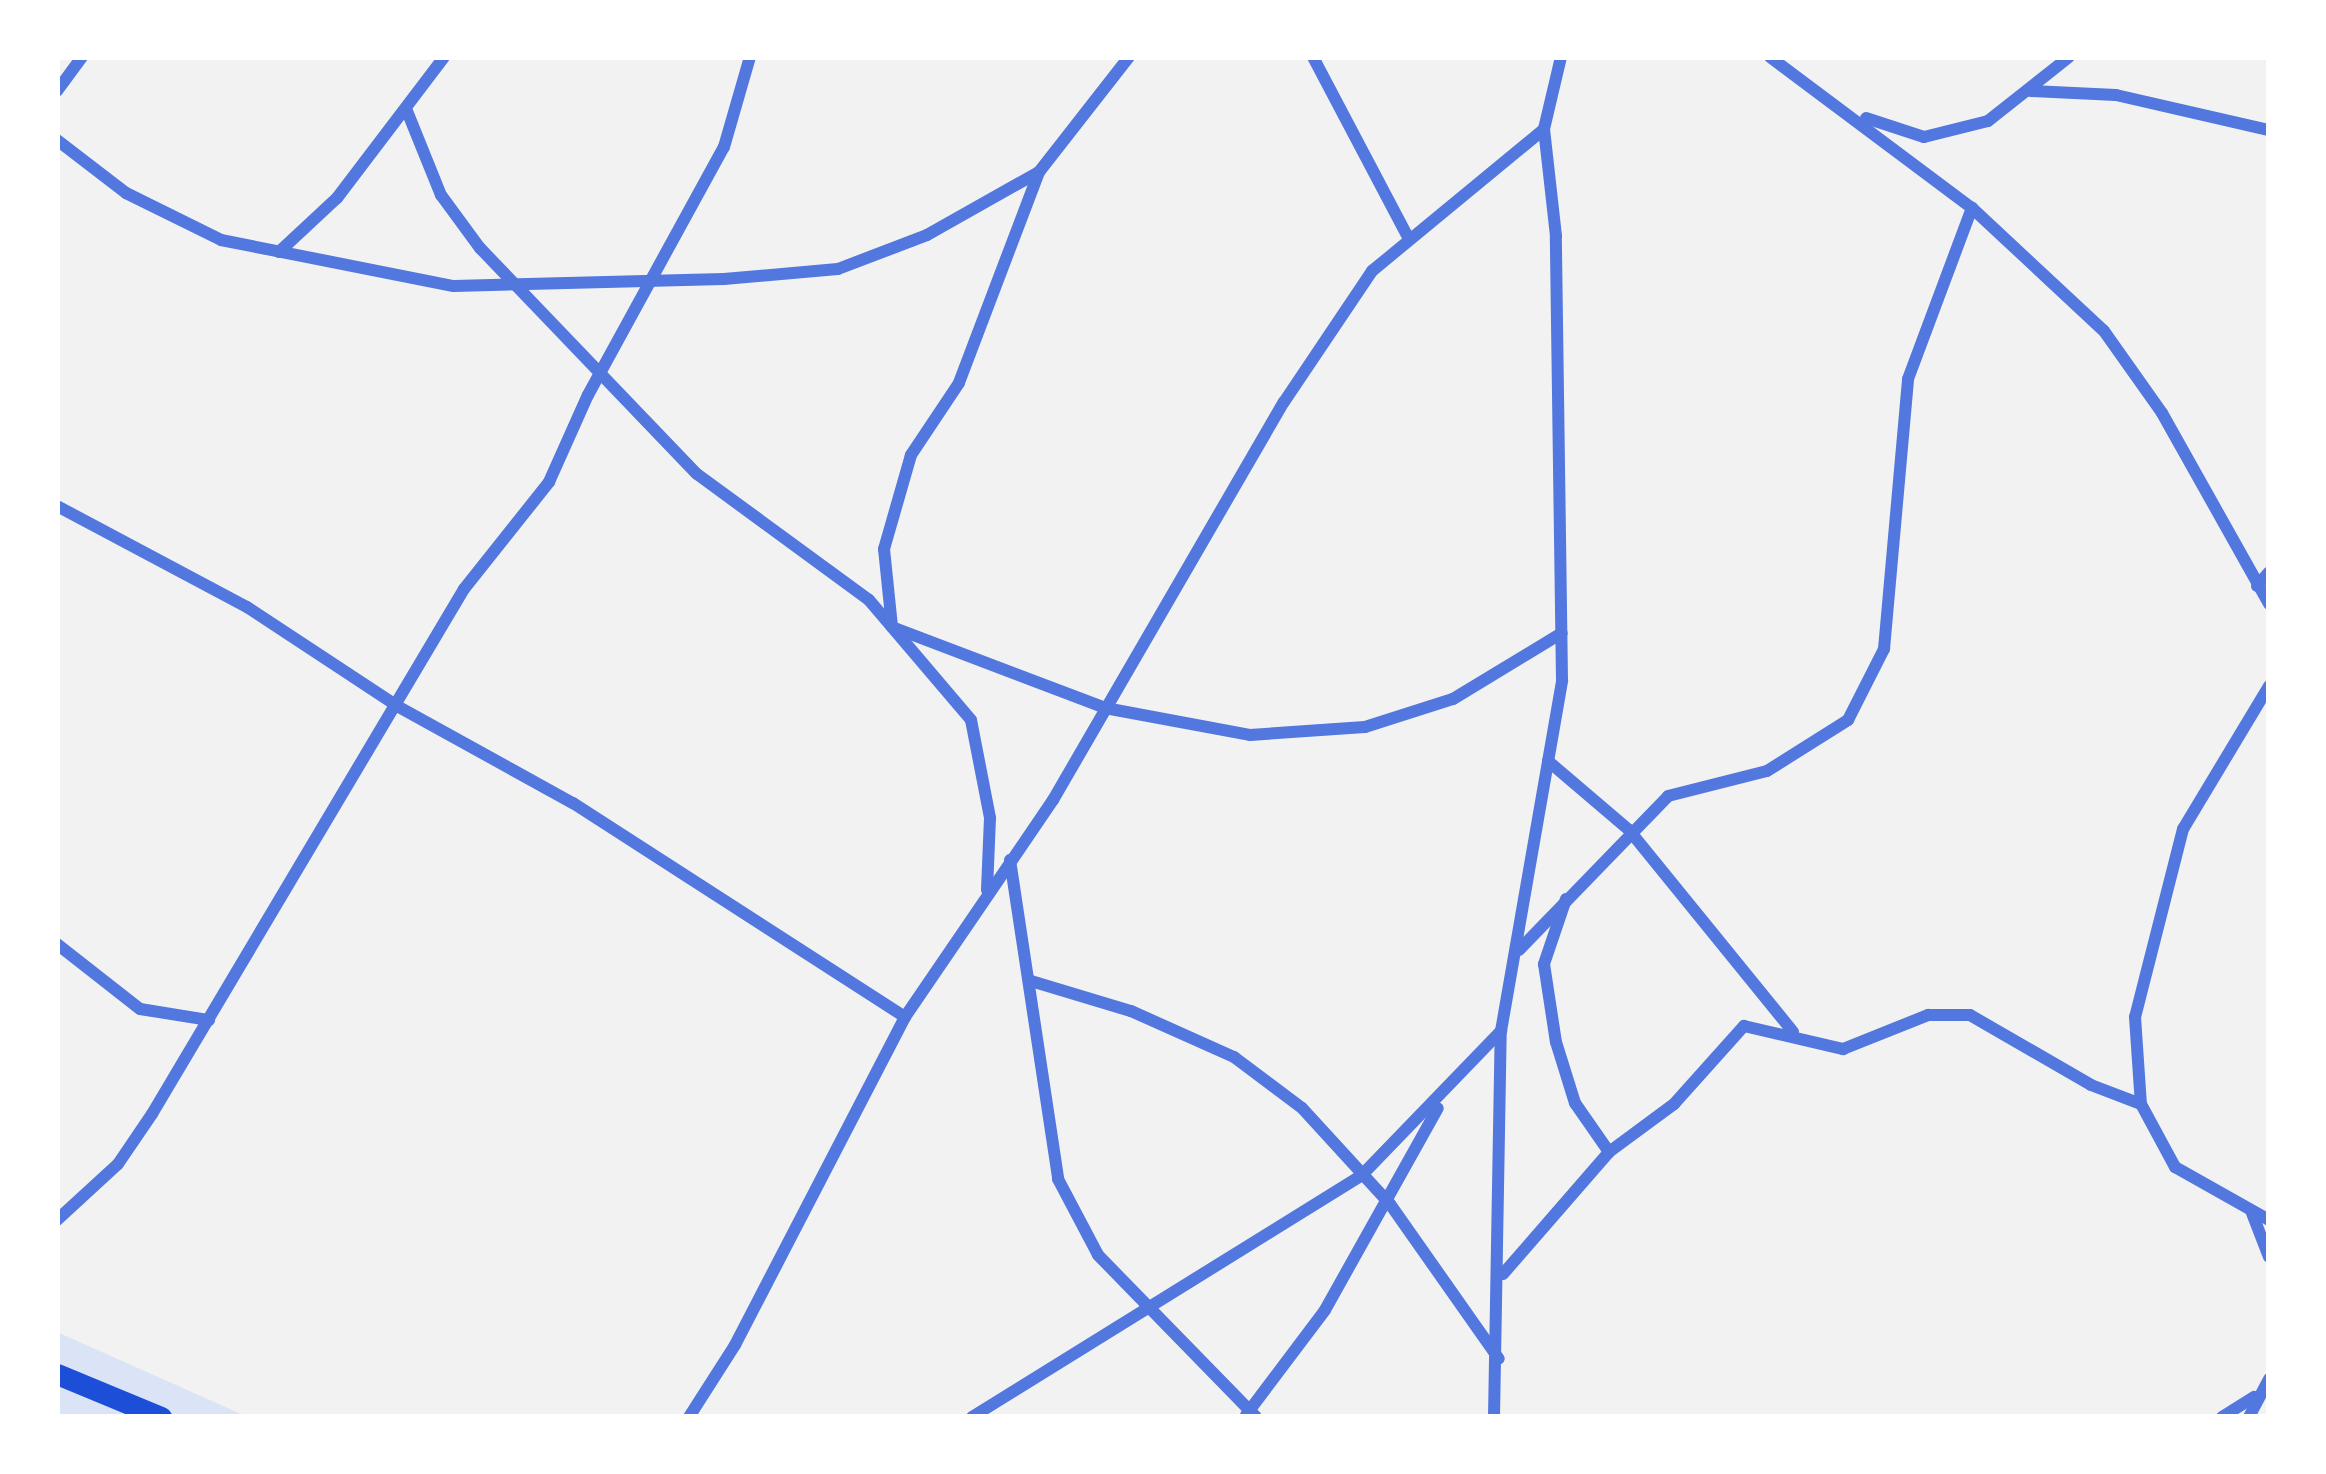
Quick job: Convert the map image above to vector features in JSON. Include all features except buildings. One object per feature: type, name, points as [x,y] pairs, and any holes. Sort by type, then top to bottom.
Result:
[{"type":"main road","points":[[57,1374],[161,1417]]},
{"type":"street","points":[[57,91],[82,57]]},
{"type":"street","points":[[279,252],[337,198],[444,57]]},
{"type":"street","points":[[57,1220],[118,1164],[464,589],[549,482],[600,375],[724,147],[750,57]]},
{"type":"street","points":[[892,627],[884,548],[911,455],[958,383],[1039,172],[1129,57]]},
{"type":"street","points":[[1313,57],[1408,237]]},
{"type":"street","points":[[1494,1417],[1502,1275],[1502,1030],[1549,761],[1562,633],[1556,236],[1544,129],[1561,57]]},
{"type":"street","points":[[1770,57],[1859,116],[1972,208],[2104,331],[2162,413],[2269,604]]},
{"type":"street","points":[[1859,116],[1924,137],[1988,121],[2068,57]]},
{"type":"street","points":[[2031,91],[2116,94],[2269,130]]},
{"type":"street","points":[[407,111],[441,195],[514,285],[697,474],[869,599],[971,721],[990,818],[987,891]]},
{"type":"street","points":[[689,1417],[735,1345],[905,1017],[1106,708],[1284,402],[1372,271],[1544,129]]},
{"type":"street","points":[[57,140],[146,202],[221,240],[454,286],[653,281],[838,269],[927,236],[1039,172]]},
{"type":"street","points":[[1515,953],[1568,892],[1668,796],[1767,771],[1848,720],[1884,649],[1908,379],[1972,208]]},
{"type":"street","points":[[57,506],[247,607],[397,706],[573,803],[905,1017]]},
{"type":"street","points":[[2257,586],[2269,572]]},
{"type":"street","points":[[892,627],[1106,708],[1250,735],[1365,727],[1453,699],[1562,633]]},
{"type":"street","points":[[2269,686],[2182,829],[2135,1017],[2141,1104],[2175,1167],[2269,1220]]},
{"type":"street","points":[[1549,761],[1629,830],[1792,1032]]},
{"type":"street","points":[[1010,860],[1058,1179],[1098,1255],[1250,1415],[1325,1310],[1390,1204],[1444,1096]]},
{"type":"street","points":[[1568,892],[1544,964],[1556,1042],[1575,1103],[1609,1152]]},
{"type":"street","points":[[57,944],[140,1009],[208,1020]]},
{"type":"street","points":[[1030,981],[1131,1010],[1234,1057],[1302,1108],[1390,1204],[1499,1359]]},
{"type":"street","points":[[1502,1275],[1609,1152],[1674,1104],[1744,1026],[1792,1032],[1843,1049],[1928,1015],[1970,1015],[2091,1085],[2141,1104]]},
{"type":"street","points":[[972,1417],[1361,1176],[1444,1096],[1502,1030]]},
{"type":"street","points":[[2252,1212],[2269,1257]]},
{"type":"street","points":[[2222,1417],[2255,1396],[2269,1379]]},
{"type":"street","points":[[2249,1417],[2255,1396]]},
{"type":"shaded area","points":[[57,1332],[248,1417],[57,1417]]}]
